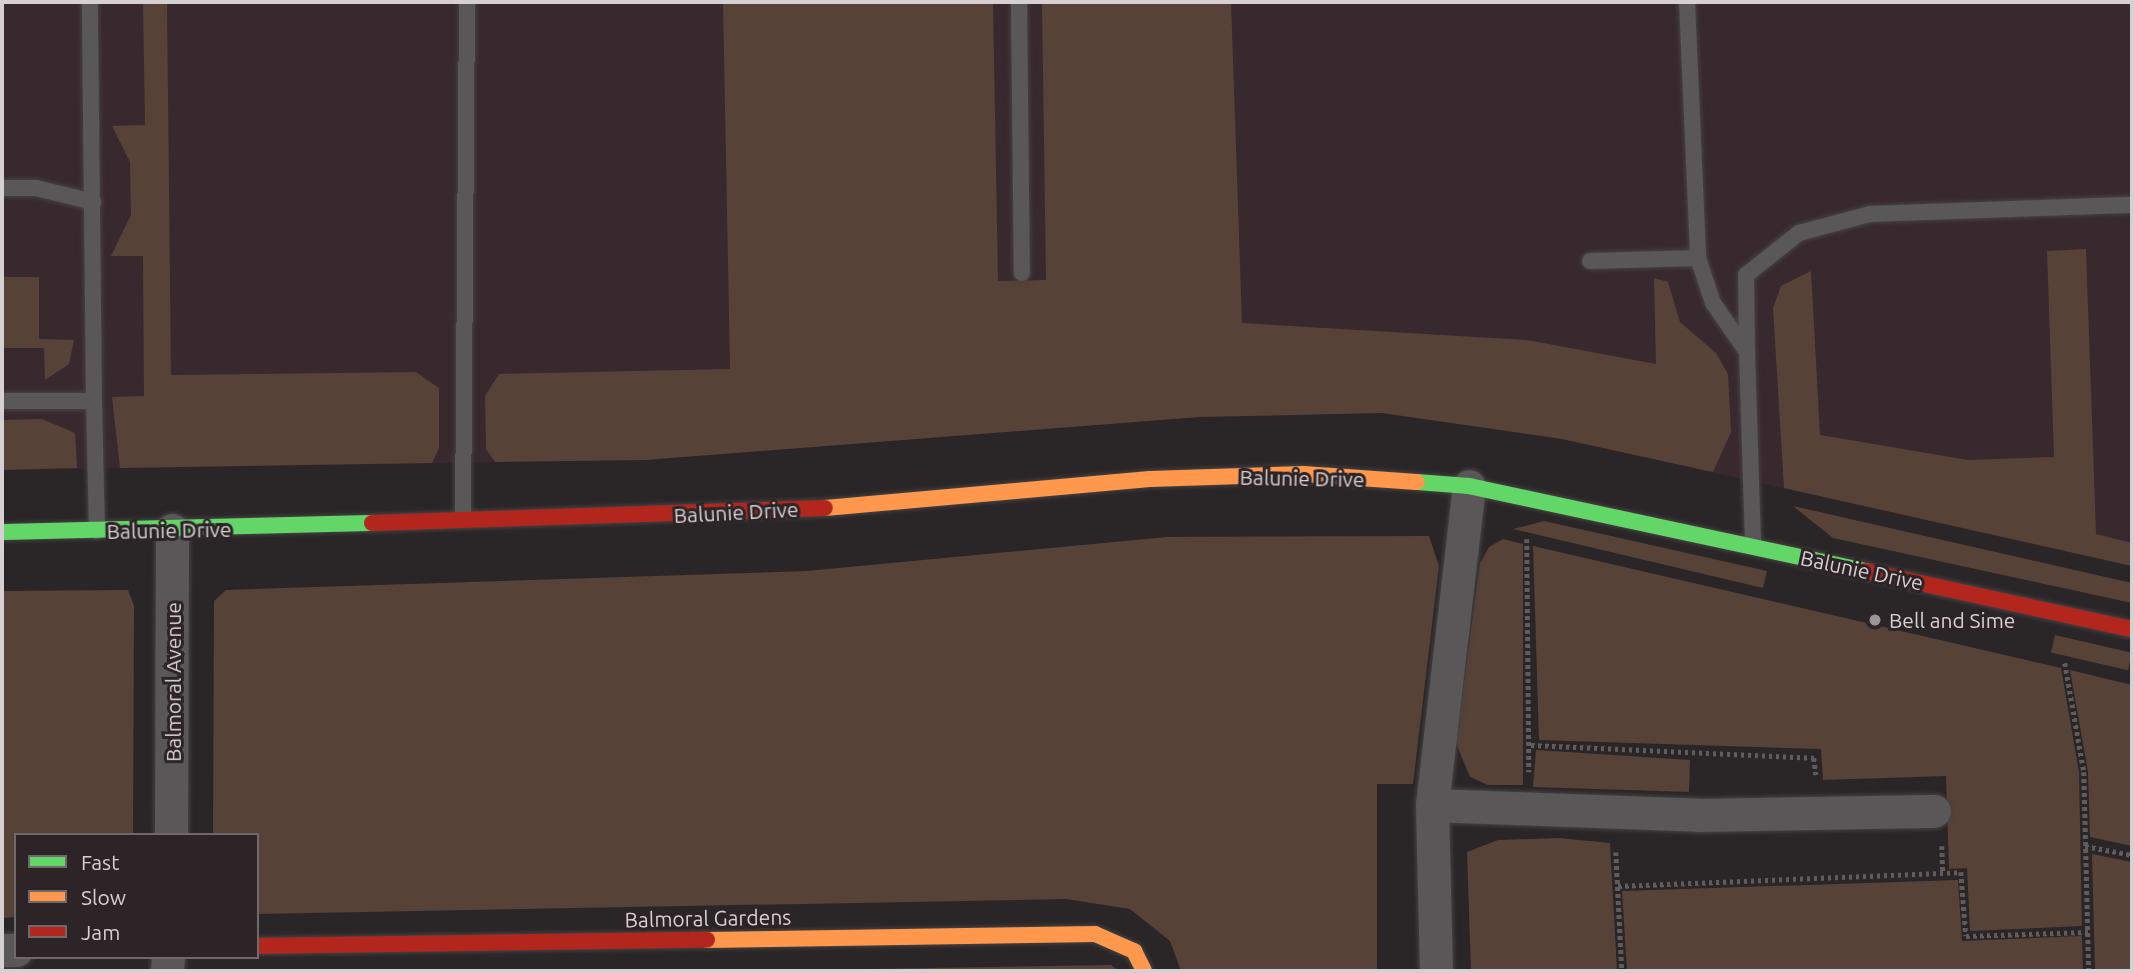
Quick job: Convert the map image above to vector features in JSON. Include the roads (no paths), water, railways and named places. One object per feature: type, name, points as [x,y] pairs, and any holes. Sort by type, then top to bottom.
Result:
[{"type":"street","name":"Balunie Drive","points":[[2,532],[463,523],[781,512],[1164,479],[1303,474],[1469,486],[2132,629]]},
{"type":"street","points":[[1436,971],[1432,805],[1469,486]]},
{"type":"street","name":"Balmoral Avenue","points":[[171,833],[172,530]]},
{"type":"street","points":[[1432,805],[1614,812],[1934,811]]},
{"type":"street","name":"Balmoral Gardens","points":[[259,946],[1095,934],[1134,951],[1144,971]]},
{"type":"lane","points":[[90,2],[97,531]]},
{"type":"lane","points":[[463,523],[467,2]]},
{"type":"lane","points":[[1019,2],[1022,273]]},
{"type":"lane","points":[[1687,2],[1698,258],[1713,303],[1747,352]]},
{"type":"lane","points":[[2,188],[36,188],[93,202]]},
{"type":"lane","points":[[1753,546],[1746,275],[1799,233],[1870,214],[2132,205]]},
{"type":"lane","points":[[1590,261],[1698,258]]},
{"type":"lane","points":[[2,401],[94,401]]},
{"type":"place","name":"Bell and Sime","points":[[1875,620]]}]
